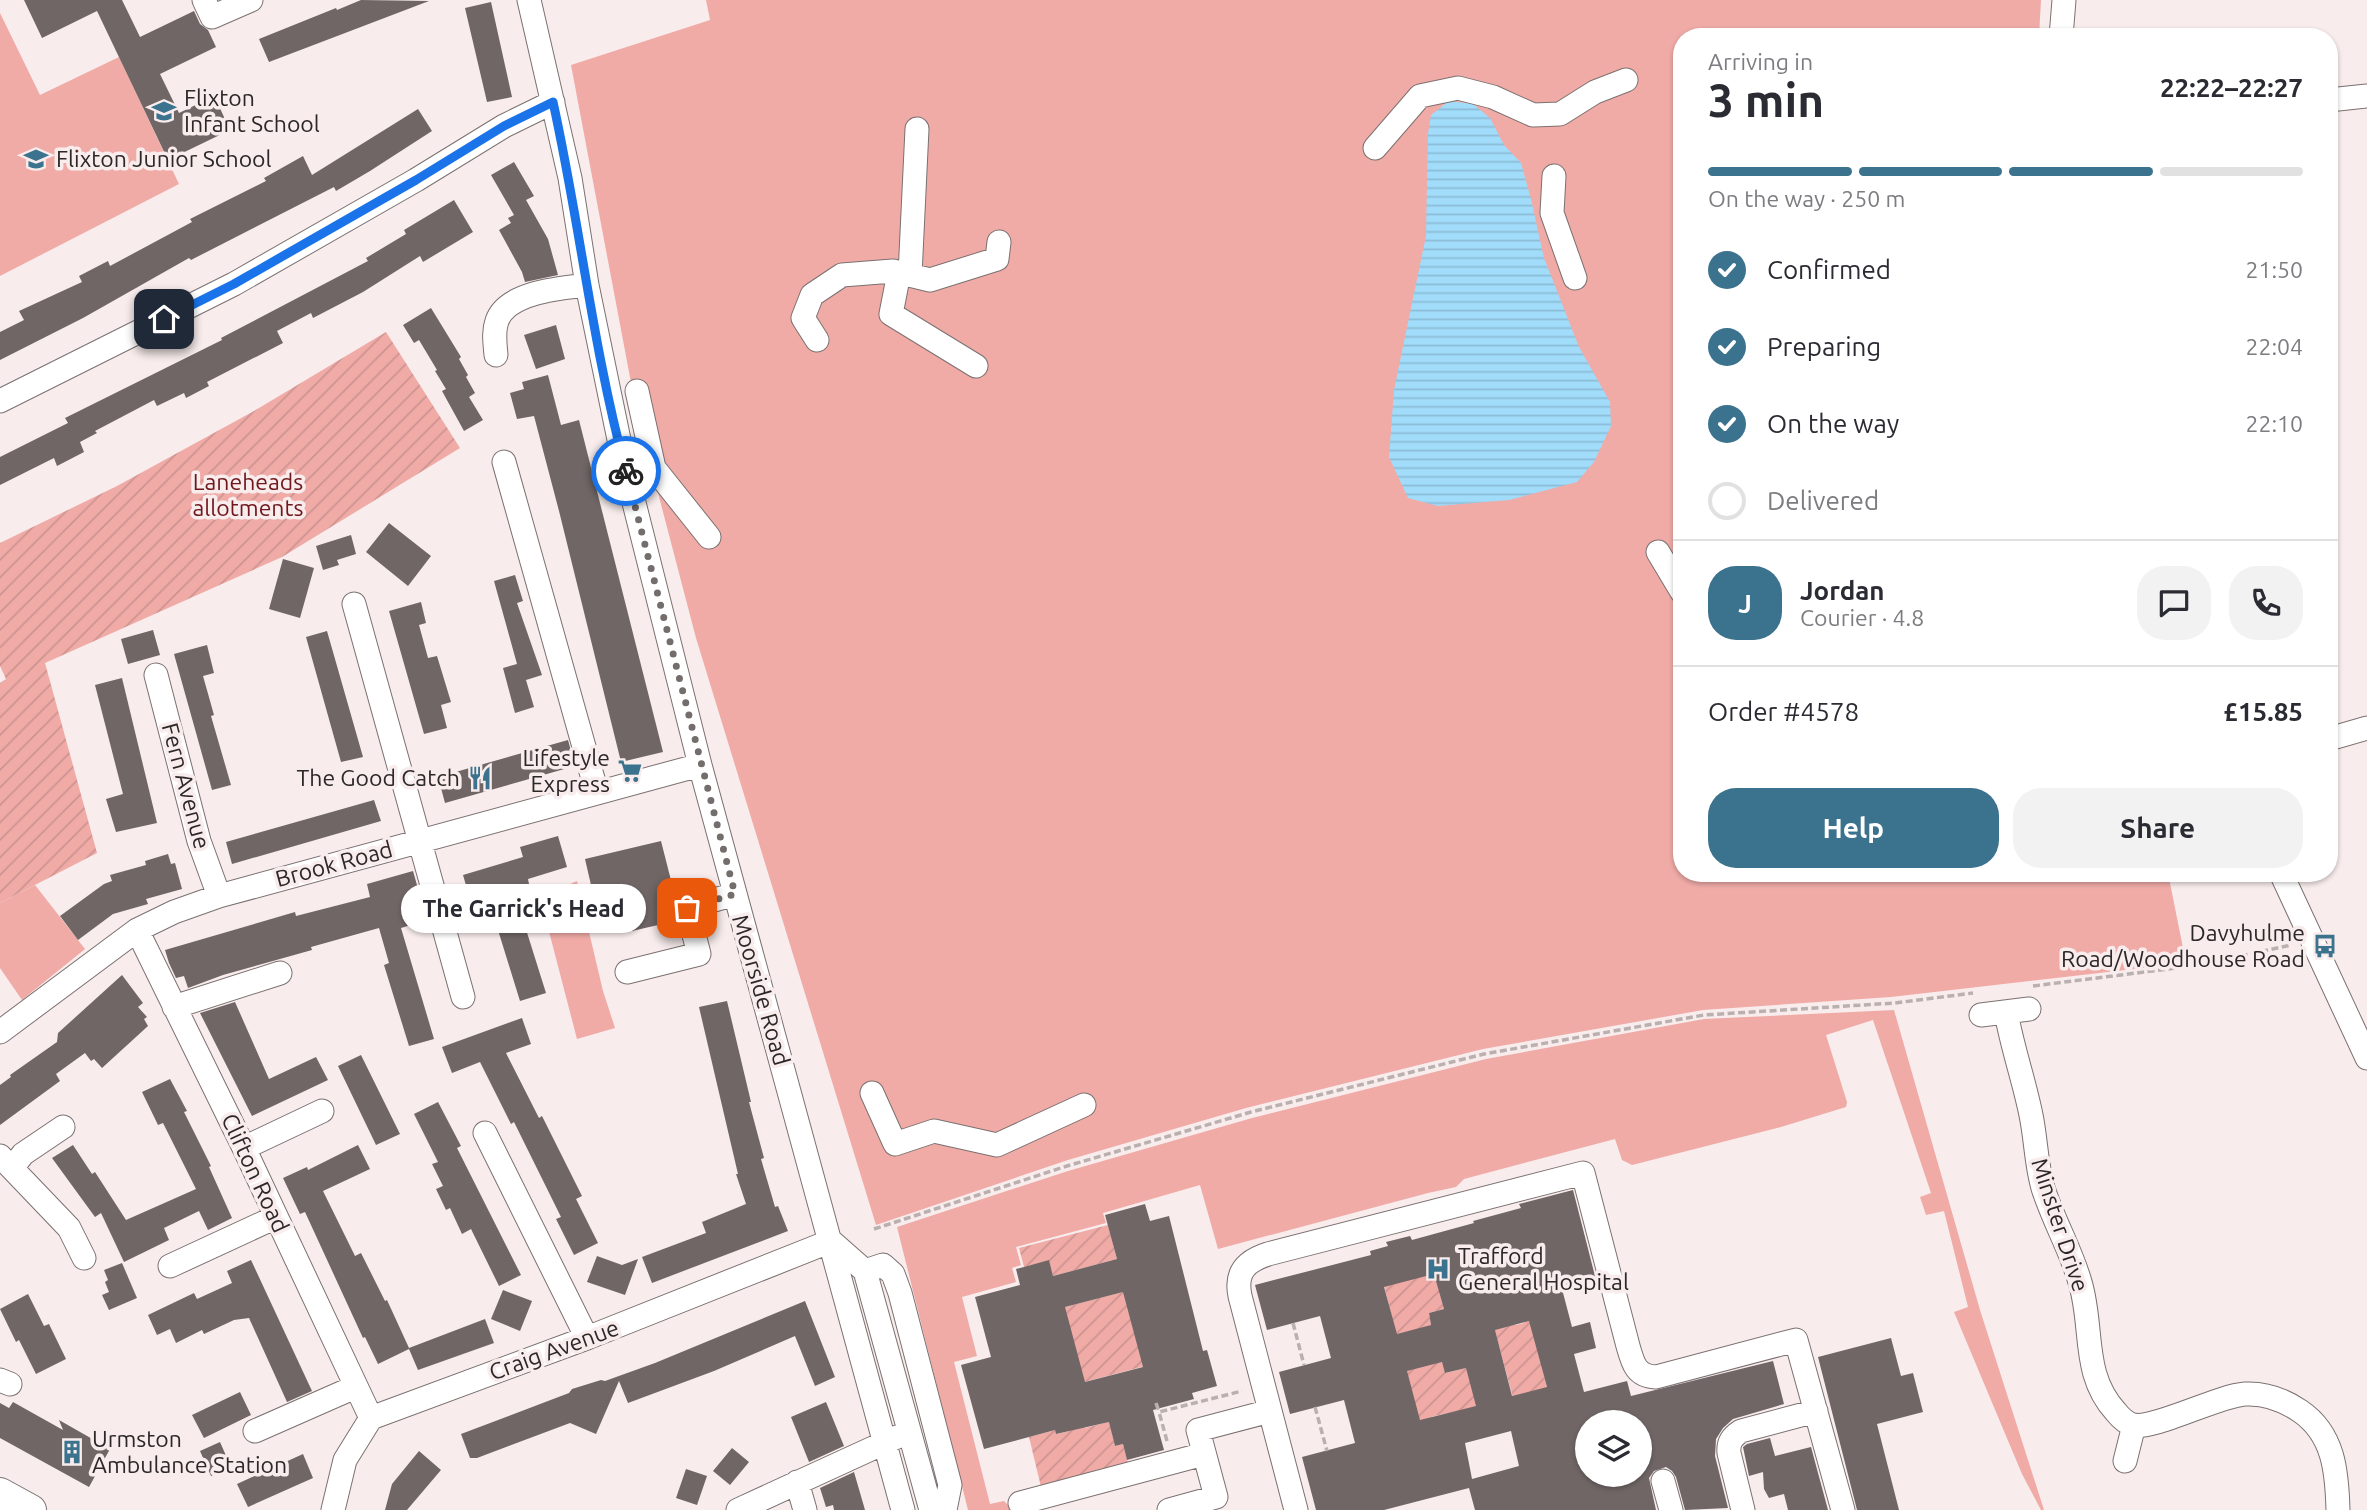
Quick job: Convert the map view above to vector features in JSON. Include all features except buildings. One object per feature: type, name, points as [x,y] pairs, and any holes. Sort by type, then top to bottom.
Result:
[{"type":"street","points":[[204,0],[212,17],[250,0]]},
{"type":"street","name":"Moorside Road","points":[[529,0],[570,178],[587,285],[623,459],[700,765],[903,1510]]},
{"type":"street","points":[[2062,28],[2064,0]]},
{"type":"street","points":[[1376,148],[1420,96],[1458,88],[1493,97],[1532,115],[1560,114],[1595,92],[1626,79]]},
{"type":"street","points":[[2338,99],[2367,96]]},
{"type":"street","points":[[0,401],[234,284],[416,180],[504,126],[553,102]]},
{"type":"street","points":[[917,129],[904,274],[891,314],[976,366]]},
{"type":"street","points":[[1554,176],[1552,214],[1575,278]]},
{"type":"street","points":[[817,340],[803,318],[812,295],[842,275],[893,271],[930,280],[997,259],[999,242]]},
{"type":"street","points":[[496,355],[494,332],[497,318],[509,306],[531,294],[587,285]]},
{"type":"street","points":[[637,391],[654,468],[709,537]]},
{"type":"street","points":[[504,462],[597,793]]},
{"type":"street","points":[[1658,552],[1673,577]]},
{"type":"street","points":[[354,604],[462,996]]},
{"type":"street","name":"Fern Avenue","points":[[156,675],[200,841],[219,896]]},
{"type":"street","points":[[2338,736],[2367,728]]},
{"type":"street","name":"Brook Road","points":[[0,1032],[136,930],[174,912],[219,896],[700,765]]},
{"type":"street","points":[[2285,882],[2367,1058]]},
{"type":"street","points":[[627,972],[699,954],[687,908],[735,894]]},
{"type":"street","name":"Clifton Road","points":[[136,930],[244,1148],[371,1418]]},
{"type":"street","points":[[174,1007],[280,973]]},
{"type":"street","points":[[1980,1004],[2006,1012],[2029,1009]]},
{"type":"street","name":"Minster Drive","points":[[2006,1012],[2031,1115],[2042,1185],[2080,1281],[2096,1385],[2117,1413],[2134,1425]]},
{"type":"street","points":[[872,1093],[895,1144],[934,1131],[997,1145],[1084,1105]]},
{"type":"street","points":[[244,1148],[322,1111]]},
{"type":"street","points":[[63,1127],[6,1162],[69,1227],[84,1258]]},
{"type":"street","points":[[485,1133],[587,1338]]},
{"type":"street","points":[[1296,1510],[1238,1286],[1242,1269],[1250,1262],[1277,1251],[1583,1173],[1633,1364],[1639,1373],[1656,1377],[1796,1340],[1843,1510]]},
{"type":"street","points":[[170,1266],[276,1217]]},
{"type":"street","points":[[831,1241],[865,1271],[931,1510]]},
{"type":"street","name":"Craig Avenue","points":[[371,1418],[587,1338],[831,1241]]},
{"type":"street","points":[[865,1271],[883,1265],[893,1274],[900,1293],[950,1485],[945,1510]]},
{"type":"street","points":[[255,1431],[355,1387]]},
{"type":"street","points":[[2124,1461],[2134,1425],[2152,1423],[2245,1394],[2277,1399],[2309,1418],[2321,1431],[2336,1467],[2338,1510]]},
{"type":"street","points":[[1169,1510],[1216,1497],[1198,1430],[1270,1411]]},
{"type":"street","points":[[1743,1510],[1728,1453],[1728,1445],[1733,1436],[1741,1431],[1816,1411]]},
{"type":"street","points":[[333,1510],[345,1460],[371,1418]]},
{"type":"street","points":[[738,1510],[885,1442],[910,1434]]},
{"type":"street","points":[[1020,1503],[1204,1454]]},
{"type":"street","points":[[1663,1481],[1671,1510]]},
{"type":"street","points":[[797,1482],[805,1510]]},
{"type":"path","points":[[2020,988],[2200,965],[2312,940]]},
{"type":"path","points":[[874,1228],[1067,1166],[1251,1112],[1484,1054],[1704,1015],[1895,1003],[1980,1004]]},
{"type":"path","points":[[1293,1323],[1304,1365]]},
{"type":"path","points":[[1156,1403],[1159,1412]]},
{"type":"path","points":[[1315,1407],[1327,1451]]},
{"type":"green space","points":[[706,0],[2041,0],[2039,28],[1673,28],[1673,882],[2170,882],[2186,963],[1891,997],[1703,1010],[1483,1049],[1246,1108],[1068,1160],[876,1225],[696,638],[636,409],[571,65],[710,20]]},
{"type":"green space","points":[[0,13],[40,95],[119,57],[179,184],[0,276]]},
{"type":"green space","name":"Laneheads allotments","points":[[386,332],[460,448],[282,557],[45,663],[97,853],[0,903],[0,683],[6,679],[0,666],[0,543],[117,486],[254,411]]},
{"type":"green space","points":[[577,881],[603,991],[615,1028],[577,1039],[540,897]]},
{"type":"green space","points":[[35,885],[85,949],[22,1000],[0,968],[0,903]]},
{"type":"green space","points":[[1894,1010],[1980,1310],[2044,1510],[2041,1510],[2022,1474],[1954,1312],[1968,1307],[1944,1211],[1926,1215],[1920,1197],[1931,1193],[1873,1020],[1826,1035],[1847,1102],[1846,1107],[1781,1127],[1632,1165],[1622,1160],[1615,1139],[1464,1179],[1456,1187],[1218,1249],[1200,1185],[1103,1213],[1106,1223],[1016,1247],[1021,1265],[1012,1268],[1016,1282],[962,1297],[977,1356],[954,1362],[990,1504],[1004,1501],[1013,1510],[968,1510],[897,1227],[1068,1171],[1252,1118],[1486,1059],[1704,1019]]},
{"type":"green space","points":[[1108,1225],[1117,1259],[1053,1276],[1049,1261],[1024,1267],[1019,1248]]},
{"type":"green space","points":[[1442,1267],[1440,1293],[1444,1309],[1429,1313],[1431,1325],[1397,1337],[1382,1278]]},
{"type":"green space","points":[[1126,1291],[1145,1366],[1081,1383],[1061,1308]]},
{"type":"green space","points":[[1527,1311],[1547,1387],[1516,1409],[1492,1320],[1516,1325],[1524,1323]]},
{"type":"green space","points":[[1442,1362],[1446,1373],[1485,1363],[1489,1405],[1434,1416],[1420,1422],[1404,1363]]},
{"type":"green space","points":[[1115,1413],[1112,1433],[1115,1446],[1123,1444],[1129,1467],[1042,1491],[1029,1437],[1055,1430],[1057,1434],[1069,1431],[1083,1423],[1085,1428],[1108,1422]]},
{"type":"water","points":[[1449,101],[1473,104],[1490,118],[1504,145],[1521,163],[1544,258],[1579,347],[1610,402],[1611,426],[1594,462],[1577,482],[1509,500],[1438,506],[1408,498],[1389,457],[1394,390],[1426,236],[1428,134],[1431,115]]},
{"type":"way so far","points":[[626,471],[735,894],[687,908]]},
{"type":"place","name":"Flixton Infant School","points":[[164,111]]},
{"type":"place","name":"Flixton Junior School","points":[[36,159]]},
{"type":"place","name":"Lifestyle Express","points":[[630,771]]},
{"type":"place","name":"The Good Catch","points":[[480,778]]},
{"type":"place","name":"The Garrick's Head","points":[[687,908]]},
{"type":"place","name":"Davyhulme Road/Woodhouse Road","points":[[2325,946]]},
{"type":"place","name":"Trafford General Hospital","points":[[1438,1269]]},
{"type":"place","name":"Urmston Ambulance Station","points":[[72,1452]]},
{"type":"route","points":[[164,319],[234,284],[416,180],[504,126],[553,102],[570,178],[603,366],[626,471]]}]
